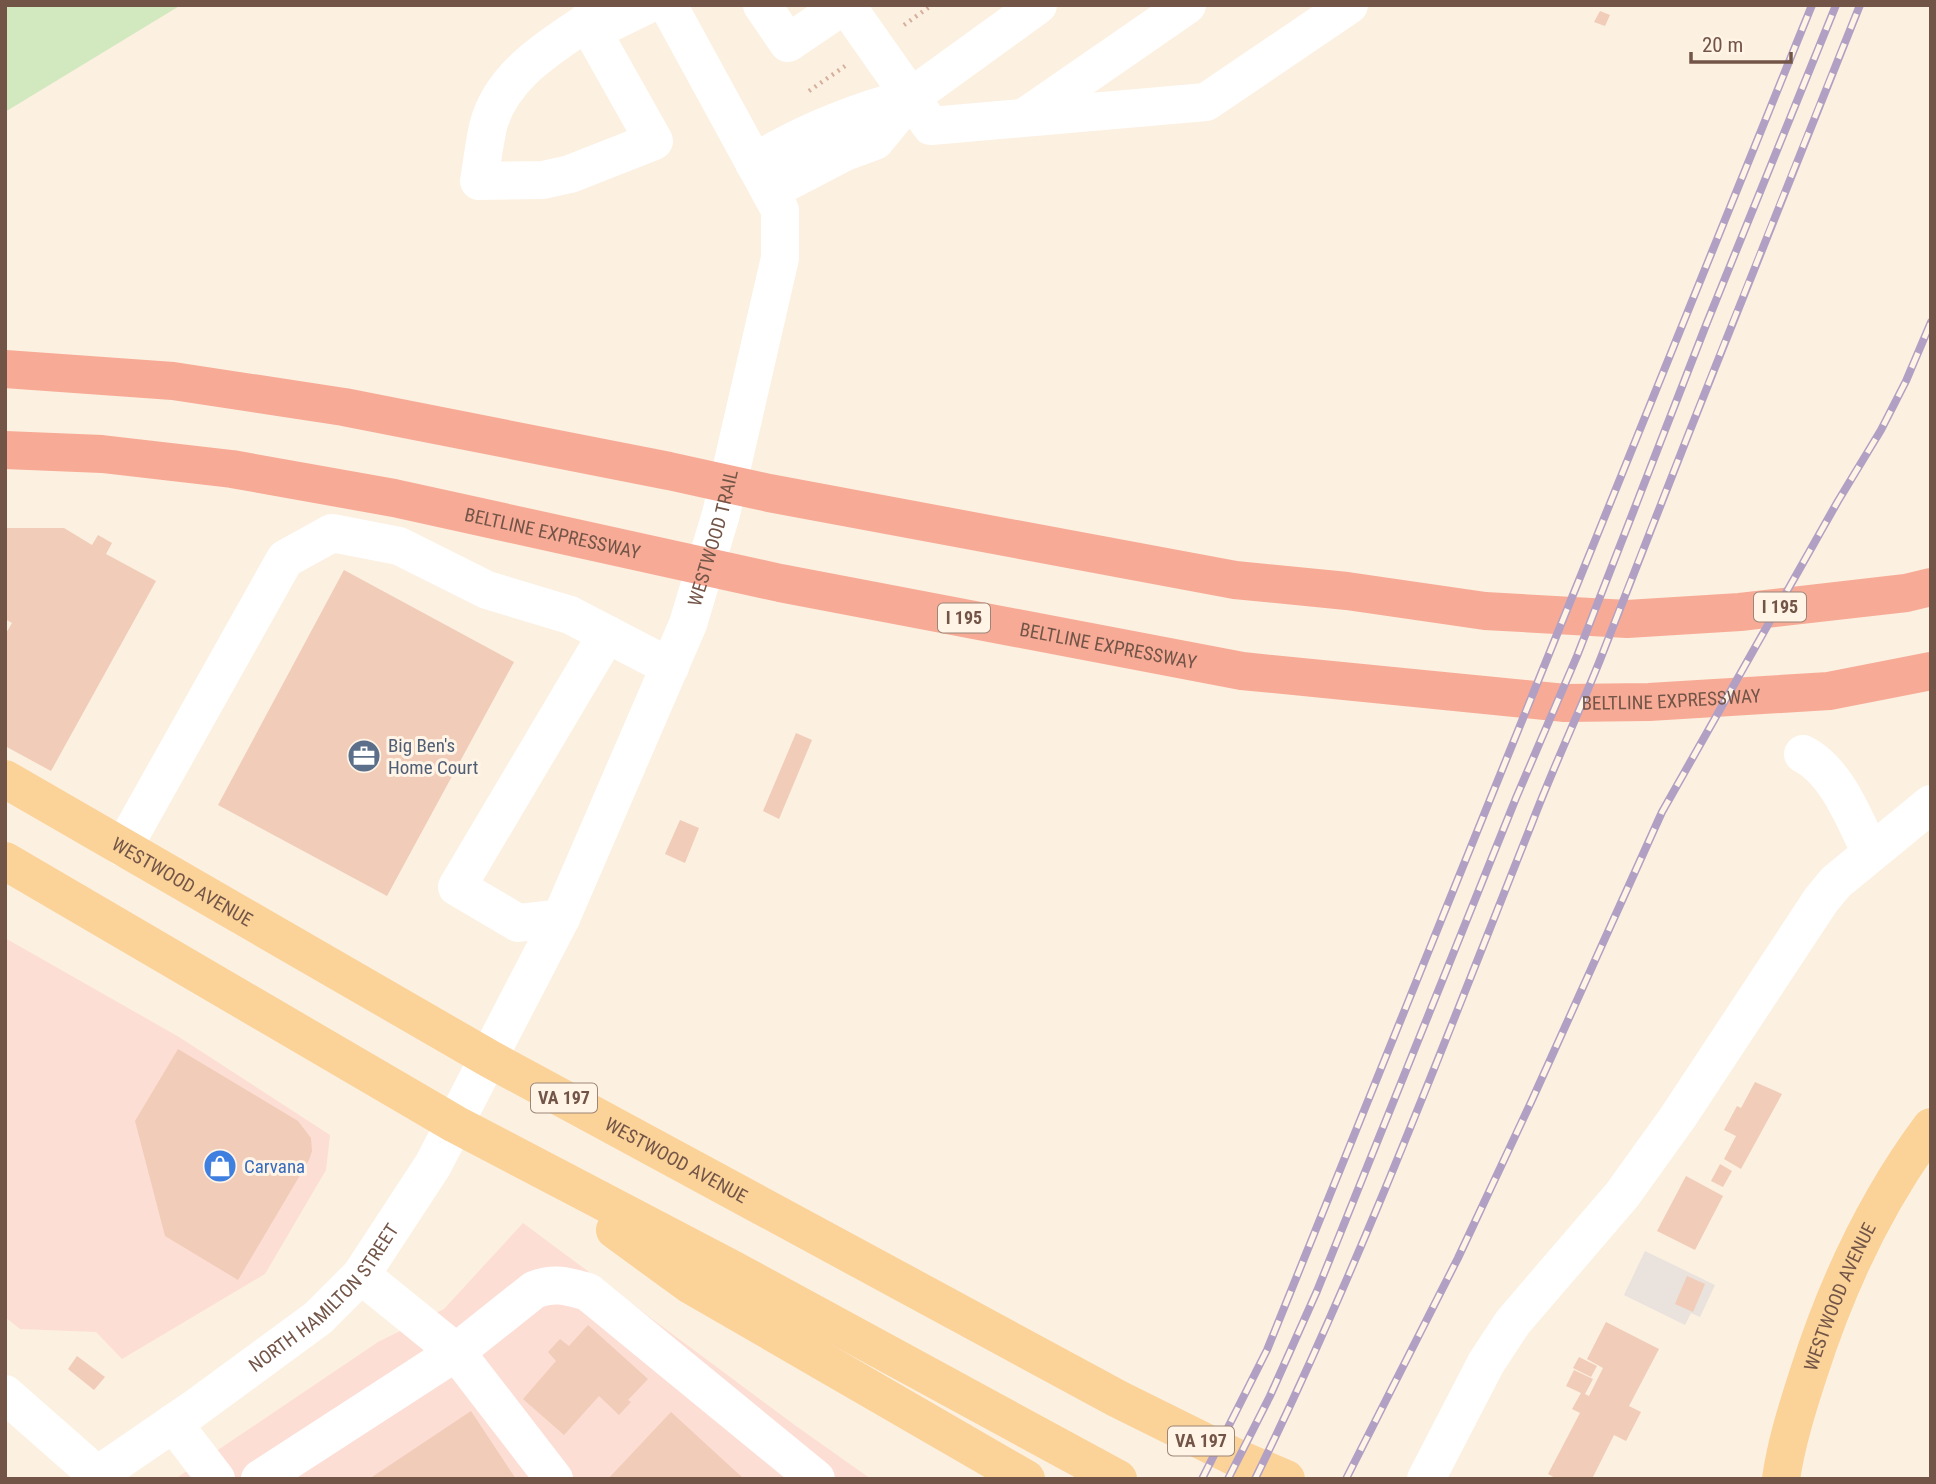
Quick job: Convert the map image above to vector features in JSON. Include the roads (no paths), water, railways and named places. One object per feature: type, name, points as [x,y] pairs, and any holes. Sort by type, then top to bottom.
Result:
[{"type":"highway","name":"I 195","points":[[5,369],[173,381],[344,407],[769,493],[1235,580],[1348,591],[1485,611],[1627,619],[1740,612],[1906,593],[1931,587]]},
{"type":"highway","name":"BELTLINE EXPRESSWAY","points":[[5,450],[102,454],[232,468],[407,501],[780,583],[1242,671],[1565,703],[1661,702],[1829,691],[1931,671]]},
{"type":"main road","name":"WESTWOOD AVENUE","points":[[9,789],[123,848],[490,1059],[1118,1399],[1239,1459],[1286,1479]]},
{"type":"main road","points":[[5,861],[456,1124],[730,1268],[1102,1470]]},
{"type":"main road","name":"WESTWOOD AVENUE","points":[[1781,1479],[1798,1406],[1841,1284],[1864,1234],[1931,1127]]},
{"type":"main road","points":[[509,1153],[689,1284],[1026,1479]]},
{"type":"street","points":[[592,14],[610,23],[647,5]]},
{"type":"street","name":"WESTWOOD TRAIL","points":[[490,1059],[561,918],[688,624],[721,514],[780,258],[780,210],[668,5]]},
{"type":"street","points":[[762,5],[788,43],[845,5],[931,126],[1206,102],[1349,5]]},
{"type":"street","points":[[762,177],[807,133],[862,110],[911,97],[1038,5]]},
{"type":"street","points":[[1024,118],[1187,5]]},
{"type":"street","points":[[592,14],[654,141],[570,174],[543,180],[479,181],[488,125],[508,87],[537,56],[592,14]]},
{"type":"street","points":[[123,848],[285,559],[332,533],[399,546],[487,590],[570,615],[670,667]]},
{"type":"street","points":[[561,918],[518,923],[457,887],[607,634]]},
{"type":"street","points":[[1803,754],[1814,760],[1841,792],[1871,853]]},
{"type":"street","points":[[1426,1479],[1486,1363],[1513,1322],[1622,1195],[1678,1117],[1821,900],[1836,882],[1931,804]]},
{"type":"street","name":"NORTH HAMILTON STREET","points":[[105,1475],[292,1338],[341,1297],[361,1275],[416,1193],[490,1059]]},
{"type":"street","points":[[361,1275],[456,1352],[554,1479]]},
{"type":"street","points":[[260,1479],[456,1352],[534,1290],[560,1284],[588,1292],[817,1479]]},
{"type":"street","points":[[9,1403],[105,1475]]},
{"type":"street","points":[[173,1423],[216,1479]]},
{"type":"railway","points":[[1202,1479],[1267,1350],[1812,5]]},
{"type":"railway","points":[[1228,1479],[1270,1396],[1317,1291],[1516,798],[1577,656],[1706,325],[1836,5]]},
{"type":"railway","points":[[1255,1479],[1330,1317],[1400,1153],[1540,802],[1600,660],[1860,5]]},
{"type":"railway","points":[[1346,1479],[1458,1258],[1662,812],[1881,430],[1906,381],[1931,322]]},
{"type":"place","name":"Big Ben's Home Court","points":[[364,756]]},
{"type":"place","name":"Carvana","points":[[220,1166]]}]
